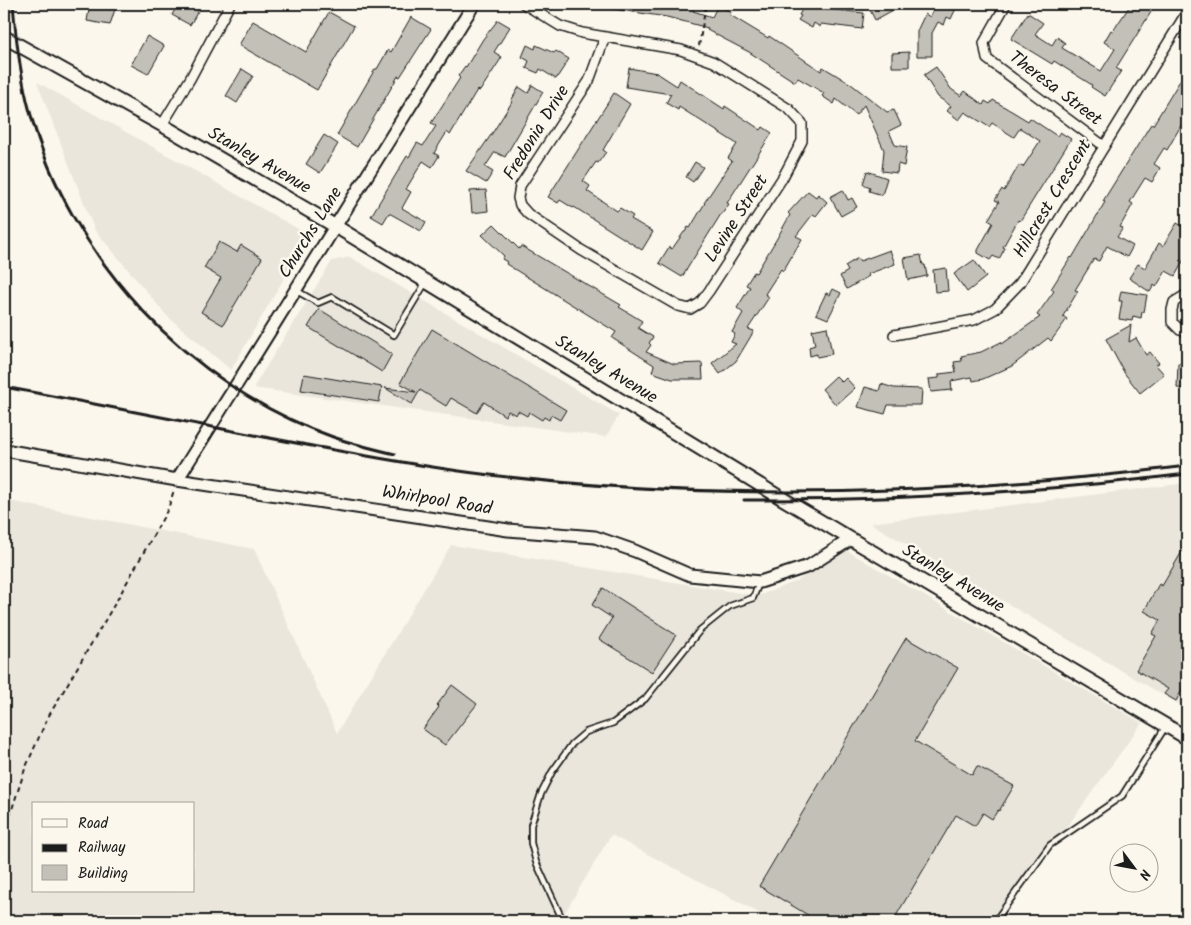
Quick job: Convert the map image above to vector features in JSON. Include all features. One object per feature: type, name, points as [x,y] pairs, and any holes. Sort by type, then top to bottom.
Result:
[{"type":"main road","name":"Stanley Avenue","points":[[4,37],[335,226],[851,539],[1187,738]]},
{"type":"street","points":[[162,126],[230,4]]},
{"type":"street","name":"Churchs Lane","points":[[177,480],[474,4]]},
{"type":"street","points":[[524,4],[560,26],[605,37],[681,50],[697,57]]},
{"type":"street","name":"Theresa Street","points":[[1006,4],[984,43],[987,59],[1104,146]]},
{"type":"street","name":"Hillcrest Crescent","points":[[894,335],[974,320],[995,309],[1020,283],[1104,146],[1185,23],[1187,12]]},
{"type":"street","name":"Fredonia Drive","points":[[605,37],[589,81],[520,186],[518,198],[520,205],[528,214],[581,250],[658,295]]},
{"type":"street","name":"Levine Street","points":[[658,295],[678,306],[690,309],[700,303],[783,177],[802,140],[802,123],[789,109],[714,62],[697,57]]},
{"type":"street","points":[[1187,294],[1174,302],[1172,310],[1172,322],[1180,330],[1187,332]]},
{"type":"street","name":"Whirlpool Road","points":[[4,450],[177,480],[508,530],[595,537],[635,551],[690,575],[760,582],[809,566],[851,539]]},
{"type":"lane","points":[[295,290],[318,303],[332,297],[394,335],[427,281]]},
{"type":"lane","points":[[563,921],[536,862],[531,843],[531,825],[541,794],[552,772],[572,744],[586,732],[613,723],[645,698],[700,630],[730,606],[753,598],[760,582]]},
{"type":"lane","points":[[996,921],[1050,845],[1122,796],[1166,726]]},
{"type":"path","points":[[697,57],[706,4]]},
{"type":"path","points":[[4,834],[25,769],[47,719],[168,509],[177,480]]},
{"type":"shaded area","points":[[37,82],[309,235],[231,370],[167,316],[94,229]]},
{"type":"shaded area","points":[[350,257],[619,415],[606,437],[253,388],[332,261]]},
{"type":"shaded area","points":[[1187,483],[1187,709],[870,523]]},
{"type":"shaded area","points":[[4,500],[254,549],[337,733],[451,545],[758,596],[797,581],[844,549],[1142,723],[999,921],[772,921],[611,835],[560,921],[4,921]]},
{"type":"building","points":[[90,4],[112,4],[112,6],[116,6],[110,25],[87,21]]},
{"type":"building","points":[[178,4],[202,4],[190,25],[172,15]]},
{"type":"building","points":[[614,4],[695,4],[693,11],[712,17],[718,5],[731,12],[730,15],[768,38],[769,36],[821,71],[823,67],[851,84],[887,112],[894,110],[901,125],[889,131],[895,145],[907,147],[904,166],[898,164],[897,173],[882,171],[884,150],[864,105],[856,115],[836,99],[834,104],[822,96],[824,93],[798,78],[795,82],[749,52],[707,30],[708,28],[667,17],[613,9]]},
{"type":"building","points":[[805,4],[817,4],[826,9],[864,13],[862,29],[821,24],[820,27],[814,23],[812,28],[798,20]]},
{"type":"building","points":[[867,4],[904,4],[875,20]]},
{"type":"building","points":[[936,4],[958,4],[951,19],[947,17],[944,25],[938,22],[932,33],[932,56],[917,56],[917,31],[925,14],[930,17]]},
{"type":"building","points":[[1131,4],[1156,4],[1116,68],[1121,71],[1105,96],[1091,87],[1092,85],[1054,61],[1052,64],[1011,39],[1028,13],[1043,23],[1035,34],[1052,45],[1057,37],[1065,43],[1062,48],[1101,71],[1115,49],[1104,42]]},
{"type":"building","points":[[329,12],[354,26],[317,90],[239,45],[253,21],[306,52]]},
{"type":"building","points":[[411,17],[431,29],[400,77],[398,76],[357,147],[337,135],[375,69],[377,69],[388,50],[391,52]]},
{"type":"building","points":[[498,20],[510,27],[494,52],[502,57],[480,91],[477,90],[450,135],[447,132],[434,153],[439,156],[432,167],[423,161],[406,189],[411,192],[402,208],[426,222],[421,231],[389,213],[383,223],[371,216],[407,156],[409,157],[417,143],[423,146],[436,126],[431,123],[460,78],[458,76]]},
{"type":"building","points":[[147,36],[164,46],[148,74],[131,65]]},
{"type":"building","points":[[527,45],[535,49],[536,45],[554,53],[556,51],[569,59],[556,79],[540,69],[538,73],[526,68],[529,61],[522,57]]},
{"type":"building","points":[[909,52],[909,67],[892,67],[892,53]]},
{"type":"building","points":[[936,67],[951,89],[961,96],[965,91],[983,105],[985,101],[990,104],[993,100],[1028,121],[1030,118],[1057,136],[1060,132],[1071,139],[1020,221],[1018,220],[1003,247],[1005,248],[999,259],[993,256],[990,260],[978,253],[993,223],[988,220],[999,202],[995,200],[1002,189],[1004,191],[1019,165],[1023,167],[1040,141],[1020,128],[1014,137],[992,123],[989,127],[965,112],[959,120],[947,111],[951,106],[938,97],[924,75]]},
{"type":"building","points":[[629,68],[657,73],[677,86],[680,80],[724,109],[725,106],[761,130],[763,127],[772,133],[682,277],[659,263],[669,247],[672,249],[688,227],[690,228],[732,161],[728,158],[737,144],[679,107],[678,110],[666,103],[671,94],[626,87]]},
{"type":"building","points":[[242,69],[253,76],[237,103],[226,96]]},
{"type":"building","points":[[1187,69],[1187,115],[1167,150],[1164,148],[1154,164],[1160,168],[1152,182],[1145,178],[1130,202],[1133,204],[1120,227],[1123,228],[1117,237],[1133,246],[1127,257],[1107,246],[1099,261],[1094,259],[1075,290],[1078,291],[1063,316],[1067,319],[1051,341],[1048,338],[1012,366],[983,379],[973,381],[972,377],[951,381],[952,390],[931,392],[929,379],[939,378],[939,374],[956,372],[954,362],[962,361],[961,356],[981,352],[1001,342],[1002,344],[1040,317],[1037,315],[1054,291],[1051,289],[1072,258],[1105,202],[1103,201]]},
{"type":"building","points":[[532,85],[543,92],[505,157],[495,152],[485,167],[493,172],[486,183],[466,171],[512,102],[519,87],[528,93]]},
{"type":"building","points":[[614,93],[630,104],[603,150],[606,152],[598,163],[596,162],[583,181],[590,186],[587,191],[617,211],[620,208],[633,216],[631,219],[653,232],[642,250],[574,207],[560,200],[558,203],[548,197]]},
{"type":"building","points":[[324,135],[338,144],[320,173],[306,164]]},
{"type":"building","points":[[695,162],[703,167],[693,182],[686,177]]},
{"type":"building","points":[[867,171],[887,178],[882,195],[869,191],[870,187],[863,184]]},
{"type":"building","points":[[486,190],[488,211],[472,213],[470,191]]},
{"type":"building","points":[[843,190],[848,200],[852,198],[857,207],[841,216],[830,197]]},
{"type":"building","points":[[808,191],[816,197],[818,194],[827,202],[816,216],[813,214],[796,236],[802,239],[783,271],[781,269],[765,294],[769,297],[748,329],[754,331],[736,361],[720,374],[712,363],[736,344],[731,342],[735,334],[732,332],[743,313],[737,308],[750,287],[746,285],[754,272],[756,273],[776,240],[790,215],[788,213]]},
{"type":"building","points":[[1177,223],[1187,229],[1187,254],[1175,276],[1166,271],[1156,287],[1154,285],[1150,292],[1129,278],[1138,264],[1145,268],[1159,243],[1163,246]]},
{"type":"building","points":[[494,224],[519,249],[521,246],[621,305],[619,307],[642,321],[638,328],[653,337],[649,343],[651,345],[646,352],[674,364],[702,363],[703,379],[672,379],[652,372],[654,365],[612,338],[616,332],[506,264],[507,262],[502,259],[504,256],[482,235]]},
{"type":"building","points":[[219,242],[237,252],[241,245],[262,258],[223,325],[201,312],[221,278],[204,268]]},
{"type":"building","points":[[890,250],[895,264],[868,274],[869,276],[847,289],[840,276],[848,271],[845,266],[858,258],[860,261]]},
{"type":"building","points":[[921,255],[927,276],[908,280],[904,258]]},
{"type":"building","points":[[974,260],[986,277],[967,292],[954,274]]},
{"type":"building","points":[[946,268],[948,291],[935,292],[933,270]]},
{"type":"building","points":[[833,289],[841,293],[828,319],[816,314],[826,293],[830,295]]},
{"type":"building","points":[[1121,291],[1147,295],[1141,318],[1133,316],[1132,321],[1119,319],[1122,301],[1119,301]]},
{"type":"building","points":[[319,309],[392,354],[382,372],[308,327]]},
{"type":"building","points":[[1131,325],[1129,342],[1136,338],[1146,355],[1150,352],[1159,363],[1156,365],[1164,374],[1140,393],[1125,374],[1106,339]]},
{"type":"building","points":[[827,327],[832,354],[817,357],[817,354],[810,356],[809,347],[815,345],[812,330]]},
{"type":"building","points":[[432,329],[566,410],[560,420],[551,415],[549,420],[544,417],[542,420],[529,412],[527,416],[518,411],[516,415],[508,411],[505,416],[484,402],[477,413],[451,398],[446,406],[420,390],[412,404],[385,388],[416,392],[400,383]]},
{"type":"building","points":[[1178,363],[1187,363],[1187,389],[1177,388]]},
{"type":"building","points":[[304,374],[382,387],[379,402],[301,390]]},
{"type":"building","points":[[836,376],[842,382],[846,378],[855,388],[836,405],[822,389]]},
{"type":"building","points":[[881,384],[894,388],[922,389],[921,405],[888,405],[885,414],[858,407],[865,387],[879,391]]},
{"type":"building","points":[[1187,543],[1187,681],[1176,701],[1164,694],[1168,689],[1136,670],[1156,636],[1152,634],[1160,620],[1144,611],[1159,584],[1162,586]]},
{"type":"building","points":[[603,588],[676,635],[652,672],[599,639],[612,618],[592,605]]},
{"type":"building","points":[[906,638],[958,668],[915,741],[972,775],[977,766],[1014,786],[992,819],[983,813],[975,826],[956,815],[893,921],[818,921],[759,886]]},
{"type":"building","points":[[452,685],[477,704],[445,745],[423,729],[439,707],[437,705]]},
{"type":"railway","points":[[13,4],[24,85],[30,112],[49,166],[74,218],[105,266],[142,310],[184,351],[231,385],[280,414],[333,437],[395,454]]},
{"type":"railway","points":[[4,387],[426,466],[570,483],[658,489],[746,492],[835,492],[923,489],[1011,484],[1187,466]]},
{"type":"railway","points":[[744,500],[855,499],[966,494],[1077,486],[1187,474]]}]
